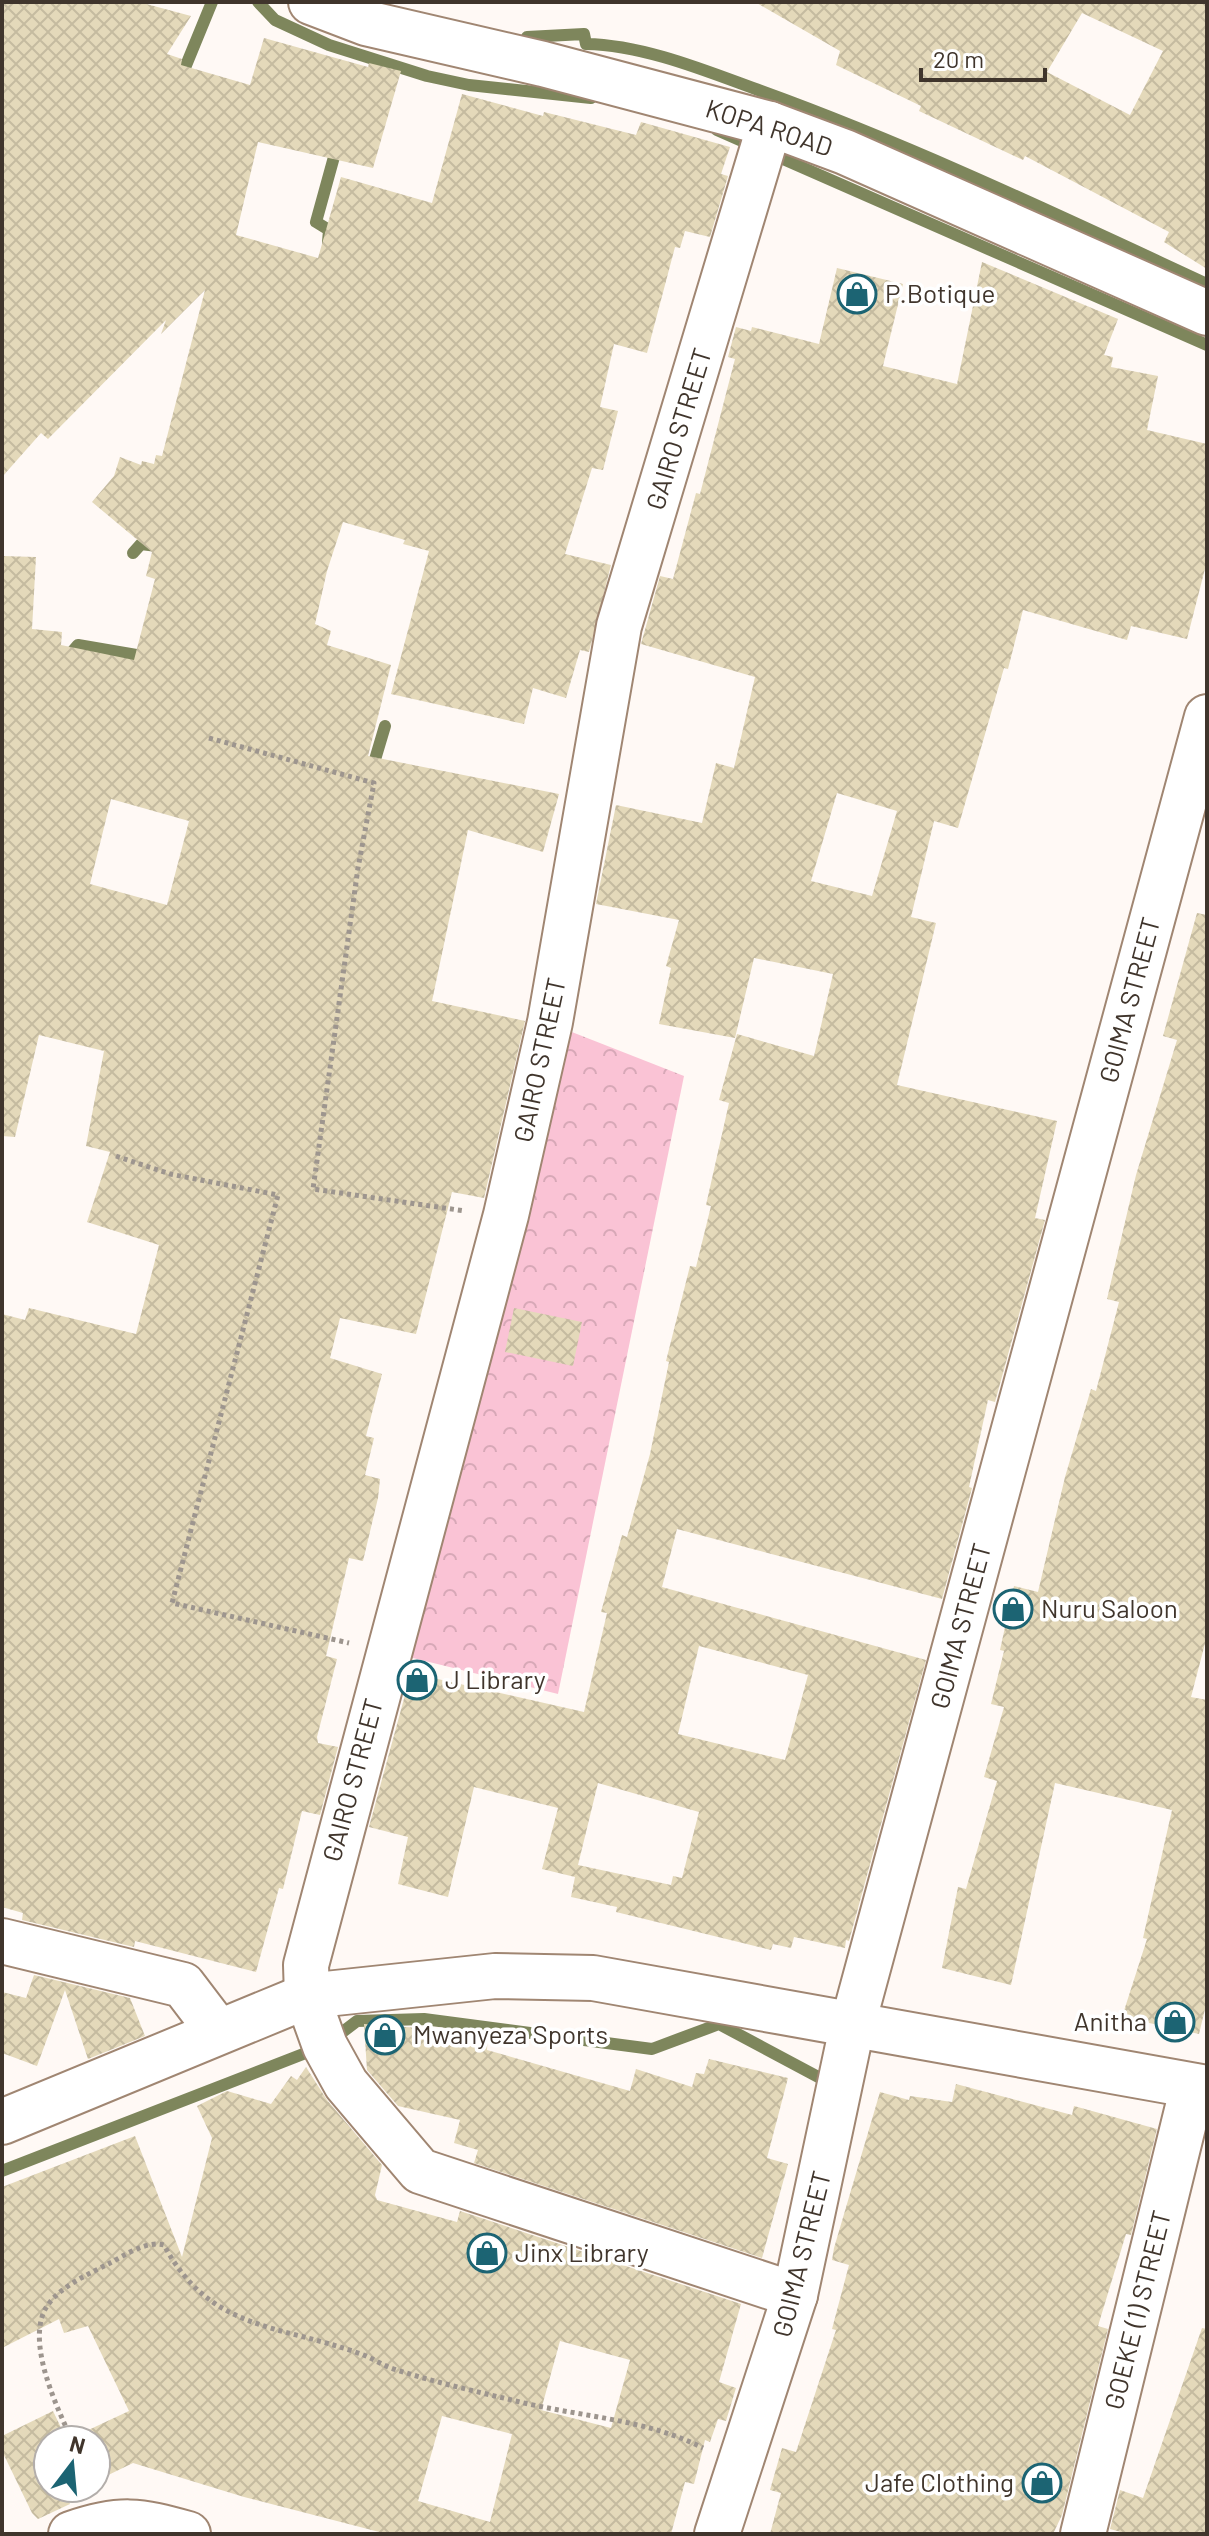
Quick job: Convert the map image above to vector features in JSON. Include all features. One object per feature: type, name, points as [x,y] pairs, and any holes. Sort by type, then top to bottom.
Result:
[{"type":"street","name":"KOPA ROAD","points":[[311,2],[366,23],[543,64],[770,124],[845,152],[1207,313]]},
{"type":"street","name":"GAIRO STREET","points":[[307,1996],[309,1951],[506,1215],[550,1022],[619,626],[770,124]]},
{"type":"street","name":"GOIMA STREET","points":[[717,2534],[795,2295],[852,2027],[1207,717]]},
{"type":"street","points":[[2,1941],[183,1985],[218,2031]]},
{"type":"street","points":[[2,2122],[307,1996],[495,1976],[593,1978],[852,2027],[1200,2087]]},
{"type":"street","points":[[307,1996],[325,2046],[346,2084],[420,2171],[795,2295]]},
{"type":"street","name":"GOEKE (1) STREET","points":[[1083,2534],[1200,2087]]},
{"type":"street","points":[[71,2534],[110,2521],[141,2521],[188,2534]]},
{"type":"path","points":[[209,738],[374,783],[358,868],[313,1189],[506,1215]]},
{"type":"path","points":[[116,1156],[170,1174],[278,1195],[172,1603],[388,1652]]},
{"type":"path","points":[[65,2424],[55,2403],[41,2354],[42,2316],[59,2294],[83,2277],[130,2253],[159,2243],[164,2245],[196,2290],[226,2313],[445,2383],[521,2402],[624,2421],[681,2437],[721,2457],[739,2474]]},
{"type":"green space","points":[[554,1025],[684,1076],[558,1694],[405,1656]]},
{"type":"building","points":[[2,2],[139,2],[191,16],[167,54],[182,59],[181,65],[250,85],[264,38],[368,67],[369,63],[401,71],[373,168],[258,142],[236,235],[318,258],[341,177],[432,203],[462,94],[543,116],[544,112],[636,135],[641,122],[730,147],[721,174],[728,176],[710,237],[685,231],[680,248],[675,247],[647,353],[614,344],[600,407],[618,411],[603,470],[592,468],[565,554],[611,565],[589,652],[580,650],[566,698],[533,688],[524,724],[391,694],[429,551],[403,544],[405,540],[343,522],[327,571],[315,624],[331,631],[327,645],[391,665],[368,756],[559,794],[543,852],[468,830],[432,1001],[525,1021],[484,1198],[452,1192],[416,1334],[340,1318],[330,1358],[382,1374],[366,1436],[374,1438],[365,1475],[380,1479],[378,1498],[363,1561],[349,1558],[326,1656],[337,1659],[317,1737],[318,1743],[338,1747],[320,1815],[302,1811],[283,1889],[279,1888],[256,1972],[135,1941],[134,1947],[22,1920],[23,1913],[2,1907],[2,1314],[25,1320],[29,1308],[136,1334],[159,1245],[87,1222],[110,1152],[86,1146],[104,1051],[39,1035],[15,1137],[2,1136],[2,556],[36,557],[32,629],[62,632],[61,645],[134,660],[155,579],[146,576],[152,552],[92,502],[114,476],[120,457],[141,465],[142,461],[154,464],[156,455],[162,456],[205,290],[161,334],[166,320],[48,439],[41,433],[2,477]],"holes":[[[111,799],[189,821],[167,905],[90,884]]]},
{"type":"building","points":[[755,2],[1207,2],[1207,269],[1164,242],[1169,232],[1025,156],[1023,160],[919,111],[921,106],[836,65],[840,51]],"holes":[[[1082,13],[1163,51],[1130,115],[1047,72]]]},
{"type":"building","points":[[982,262],[1118,319],[1104,355],[1113,357],[1111,367],[1158,376],[1147,430],[1207,444],[1207,561],[1187,639],[1131,626],[1127,640],[1023,610],[1008,669],[1004,668],[958,828],[934,821],[911,917],[936,923],[897,1085],[1057,1121],[1035,1218],[1045,1220],[995,1402],[988,1400],[969,1487],[972,1488],[942,1599],[677,1529],[662,1587],[926,1660],[849,1941],[846,1940],[845,1948],[794,1937],[791,1948],[773,1944],[771,1950],[616,1912],[617,1907],[571,1897],[575,1877],[542,1869],[558,1808],[474,1787],[448,1897],[398,1884],[408,1837],[369,1827],[411,1673],[584,1712],[607,1613],[601,1612],[622,1535],[627,1537],[650,1454],[669,1362],[666,1361],[690,1266],[696,1267],[711,1206],[706,1205],[729,1103],[719,1100],[737,1034],[814,1056],[833,974],[754,958],[735,1038],[659,1024],[671,968],[666,966],[679,920],[596,904],[616,805],[702,823],[716,763],[734,768],[755,677],[641,644],[660,576],[673,579],[696,493],[700,494],[735,359],[728,357],[736,327],[751,331],[752,327],[819,344],[837,268],[903,284],[883,366],[957,384]],"holes":[[[837,793],[897,811],[872,896],[811,881]],[[699,1646],[808,1675],[785,1760],[678,1734]],[[598,1783],[699,1812],[682,1878],[673,1876],[671,1885],[578,1865]]]},
{"type":"building","points":[[1197,913],[1207,915],[1207,1636],[1191,1697],[1207,1700],[1207,2001],[1199,2034],[1122,2017],[1147,1939],[1143,1938],[1172,1810],[1055,1783],[1011,1985],[942,1968],[958,1887],[966,1889],[997,1781],[984,1777],[1004,1707],[991,1704],[1004,1651],[1000,1650],[1014,1586],[1038,1592],[1065,1477],[1091,1389],[1096,1391],[1119,1302],[1107,1299],[1136,1175],[1177,1040],[1163,1036]]},
{"type":"building","points":[[514,1308],[582,1322],[573,1366],[505,1352]]},
{"type":"building","points":[[34,1975],[130,1998],[145,2036],[88,2059],[65,1990],[37,2066],[2,2053],[2,1992],[26,1998]]},
{"type":"building","points":[[364,2024],[488,2033],[487,2050],[630,2091],[636,2069],[692,2087],[696,2073],[704,2074],[709,2059],[788,2078],[767,2158],[788,2164],[762,2258],[474,2163],[478,2150],[454,2143],[460,2120],[398,2106],[367,2070]]},
{"type":"building","points":[[306,2067],[327,2100],[382,2165],[375,2195],[377,2200],[457,2222],[460,2211],[741,2304],[719,2382],[736,2388],[726,2421],[718,2419],[710,2442],[705,2440],[694,2484],[685,2482],[671,2534],[387,2534],[244,2497],[133,2463],[112,2473],[112,2424],[101,2424],[129,2411],[88,2326],[64,2333],[59,2319],[2,2348],[2,2187],[135,2136],[182,2257],[212,2138],[197,2106],[227,2091],[271,2104],[291,2076],[297,2080]],"holes":[[[560,2341],[630,2360],[611,2428],[541,2410]],[[442,2416],[512,2434],[490,2522],[418,2501]]]},
{"type":"building","points":[[956,2084],[1072,2115],[1074,2106],[1157,2129],[1131,2235],[1126,2234],[1098,2326],[1108,2329],[1062,2515],[1053,2534],[770,2534],[781,2493],[770,2490],[782,2448],[796,2452],[836,2330],[832,2329],[849,2265],[832,2260],[834,2248],[880,2092],[909,2100],[910,2096],[952,2102]]},
{"type":"building","points":[[1202,2328],[1207,2329],[1207,2534],[1128,2534],[1110,2529],[1120,2490],[1143,2498]]},
{"type":"building","points":[[53,2411],[59,2424],[32,2424],[32,2504],[70,2504],[38,2519],[32,2513],[2,2451],[2,2436]]},
{"type":"waterway","points":[[180,80],[212,2]]},
{"type":"waterway","points":[[258,2],[275,20],[329,45],[427,76],[469,85],[591,98]]},
{"type":"waterway","points":[[527,37],[584,34],[586,44],[652,54],[719,75],[930,158],[1207,284]]},
{"type":"waterway","points":[[717,130],[1207,345]]},
{"type":"waterway","points":[[328,242],[329,230],[316,222],[337,146]]},
{"type":"waterway","points":[[133,553],[141,544],[157,546]]},
{"type":"waterway","points":[[66,659],[78,645],[148,657]]},
{"type":"waterway","points":[[371,773],[385,726]]},
{"type":"waterway","points":[[332,2040],[357,2021],[424,2019],[652,2049],[719,2024],[822,2079]]},
{"type":"waterway","points":[[2,2171],[316,2049]]},
{"type":"place","name":"P.Botique","points":[[857,294]]},
{"type":"place","name":"Nuru Saloon","points":[[1013,1609]]},
{"type":"place","name":"J Library","points":[[417,1680]]},
{"type":"place","name":"Anitha","points":[[1175,2022]]},
{"type":"place","name":"Mwanyeza Sports","points":[[385,2035]]},
{"type":"place","name":"Jinx Library","points":[[487,2253]]},
{"type":"place","name":"Jafe Clothing","points":[[1042,2483]]}]
